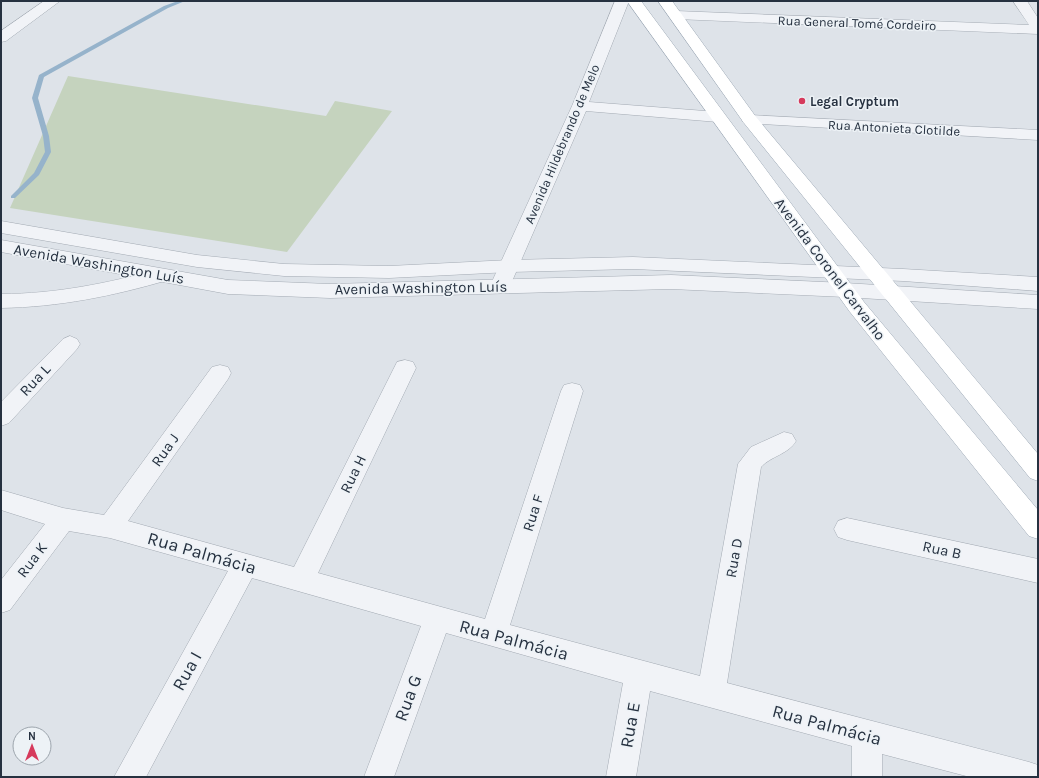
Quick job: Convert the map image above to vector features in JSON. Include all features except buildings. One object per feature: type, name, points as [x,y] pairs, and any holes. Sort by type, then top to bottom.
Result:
[{"type":"main road","name":"Avenida Coronel Carvalho","points":[[634,1],[831,272],[1038,528]]},
{"type":"main road","name":"Avenida Coronel Carvalho","points":[[665,1],[750,120],[878,274],[1038,471]]},
{"type":"street","points":[[1,38],[53,1]]},
{"type":"street","name":"Avenida Hildebrando de Melo","points":[[500,286],[580,106],[622,1]]},
{"type":"street","points":[[1020,1],[1038,30]]},
{"type":"street","name":"Rua General Tomé Cordeiro","points":[[676,15],[1038,30]]},
{"type":"street","points":[[580,106],[718,117]]},
{"type":"street","name":"Rua Antonieta Clotilde","points":[[750,120],[1038,136]]},
{"type":"street","name":"Avenida Washington Luís","points":[[1,227],[197,261],[284,270],[389,272],[510,266],[633,263],[878,274],[1038,284]]},
{"type":"street","name":"Avenida Washington Luís","points":[[1,246],[228,287],[330,291],[671,282],[845,290],[1031,302]]},
{"type":"street","points":[[1,301],[55,300],[123,286],[161,275]]},
{"type":"street","points":[[1016,283],[1031,302]]},
{"type":"street","name":"Rua L","points":[[1,417],[70,344]]},
{"type":"street","name":"Rua H","points":[[300,580],[405,368]]},
{"type":"street","name":"Rua J","points":[[110,527],[220,373]]},
{"type":"street","name":"Rua F","points":[[494,634],[572,391]]},
{"type":"street","name":"Rua D","points":[[711,693],[750,464],[759,454],[784,440]]},
{"type":"street","name":"Rua Palmácia","points":[[1,500],[63,520],[110,527],[438,619],[867,736],[1029,777]]},
{"type":"street","name":"Rua K","points":[[1,601],[63,520]]},
{"type":"street","name":"Rua B","points":[[847,529],[1038,571]]},
{"type":"street","name":"Rua I","points":[[129,777],[246,565]]},
{"type":"street","name":"Rua G","points":[[379,777],[438,619]]},
{"type":"street","name":"Rua E","points":[[621,777],[639,673]]},
{"type":"street","points":[[867,736],[867,777]]},
{"type":"green space","points":[[68,76],[326,116],[335,101],[392,111],[287,252],[10,208]]},
{"type":"waterway","points":[[13,197],[37,174],[48,152],[46,136],[35,98],[41,76],[166,7],[183,1]]},
{"type":"place","name":"Legal Cryptum","points":[[802,101]]}]
